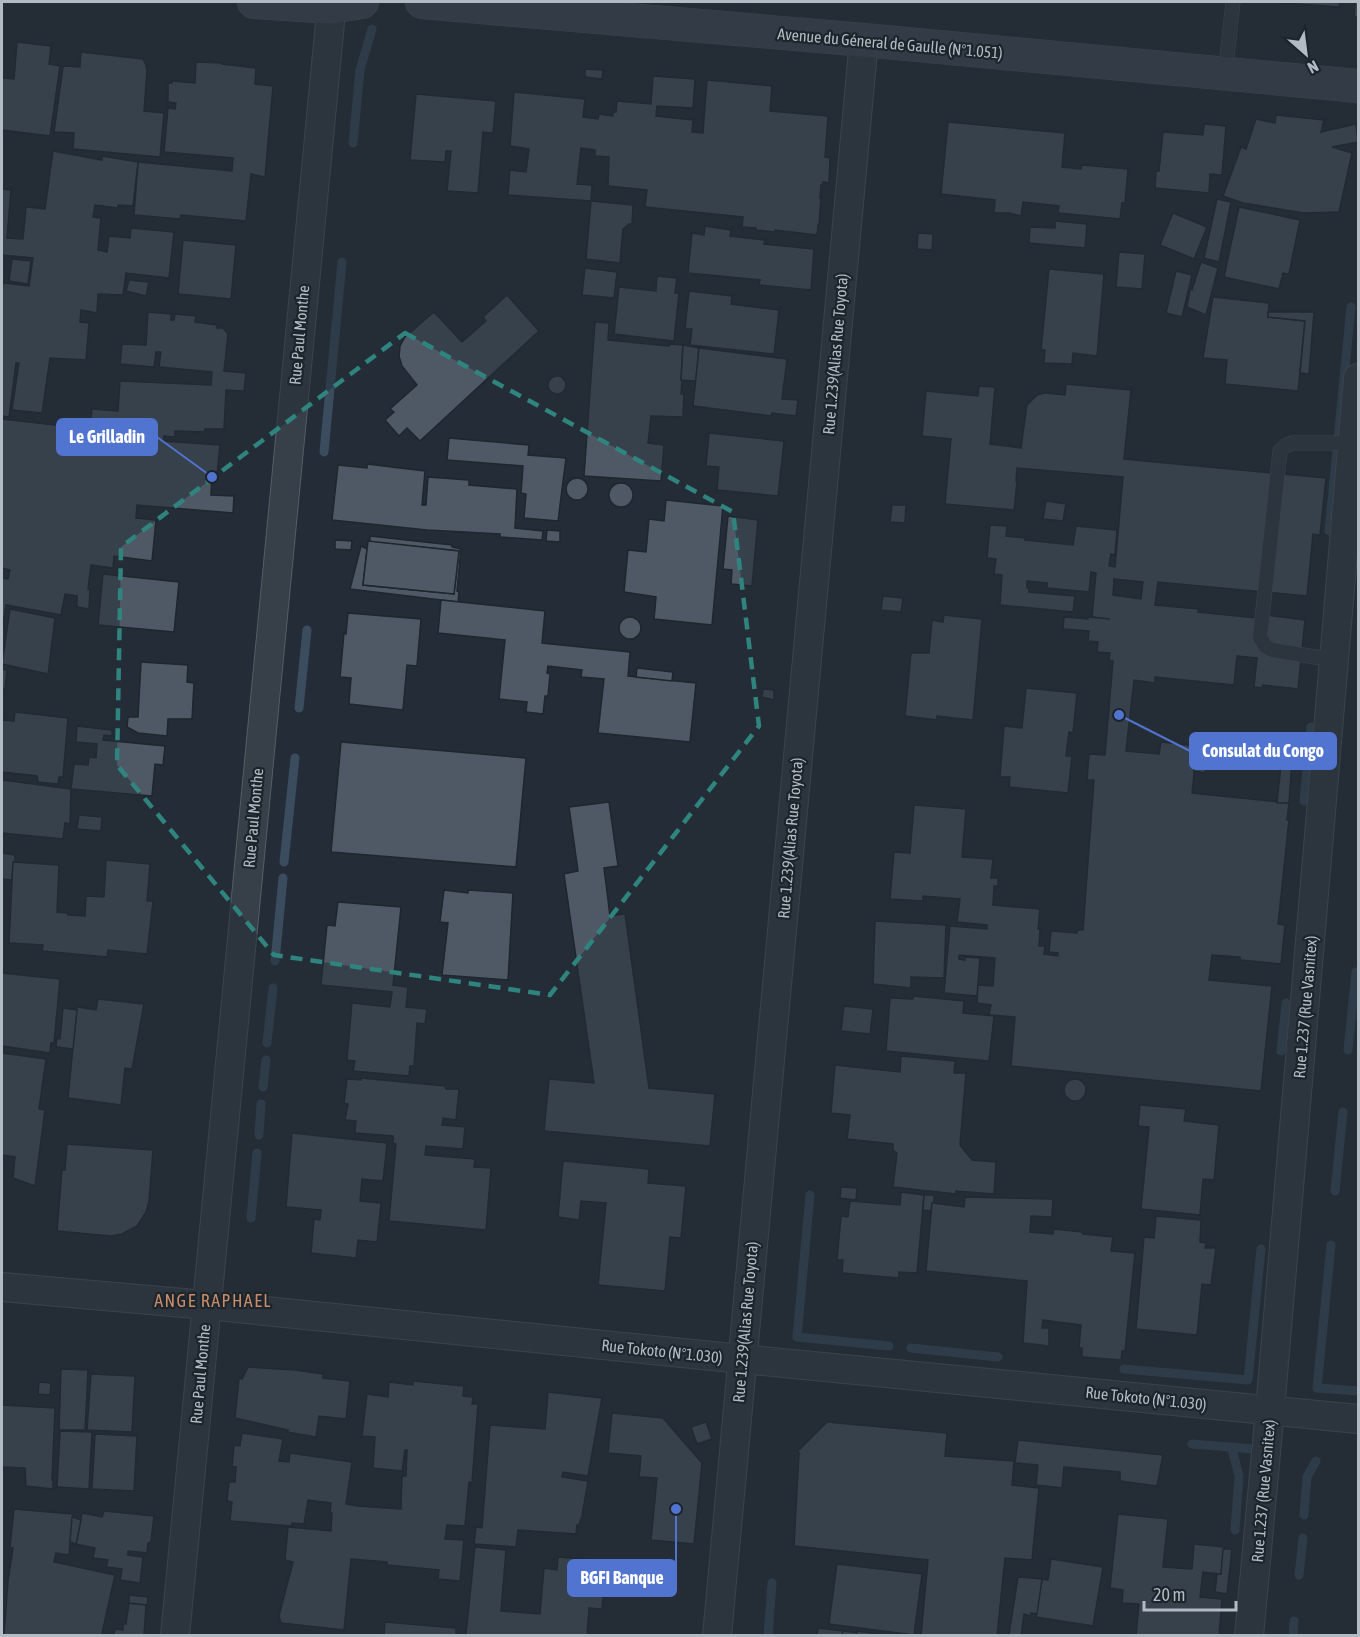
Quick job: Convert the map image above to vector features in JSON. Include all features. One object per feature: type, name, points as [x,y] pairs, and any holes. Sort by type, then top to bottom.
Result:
[{"type":"main road","points":[[254,2],[342,3]]},
{"type":"main road","name":"Avenue du Géneral de Gaulle (N°1.051)","points":[[422,2],[1359,86]]},
{"type":"street","name":"Rue Paul Monthe","points":[[175,1635],[206,1305],[342,3]]},
{"type":"street","name":"Rue 1.239(Alias Rue Toyota)","points":[[717,1635],[864,40]]},
{"type":"street","name":"Rue 1.237 (Rue Vasnitex)","points":[[1249,1635],[1359,378]]},
{"type":"street","name":"Rue Tokoto (N°1.030)","points":[[2,1287],[206,1305],[1359,1419]]},
{"type":"lane","points":[[1225,74],[1233,2]]},
{"type":"lane","points":[[1334,660],[1272,650],[1264,646],[1260,636],[1280,451],[1292,443],[1353,443]]},
{"type":"highlighted area","points":[[405,333],[733,512],[759,726],[550,995],[274,955],[117,765],[121,547]]},
{"type":"building","points":[[1282,2],[1340,2],[1339,7]]},
{"type":"building","points":[[1355,2],[1358,2],[1358,17],[1354,17]]},
{"type":"building","points":[[17,42],[51,46],[49,64],[60,66],[50,136],[2,130],[2,78],[14,79]]},
{"type":"building","points":[[81,52],[143,59],[147,71],[144,111],[164,113],[160,157],[73,149],[74,133],[54,132],[63,67],[80,67]]},
{"type":"building","points":[[196,62],[256,68],[255,84],[273,86],[265,177],[251,174],[246,221],[181,215],[180,219],[134,215],[138,162],[232,171],[233,158],[164,152],[168,108],[175,109],[176,103],[168,102],[168,83],[172,81],[195,83]]},
{"type":"building","points":[[585,69],[603,70],[602,79],[585,77]]},
{"type":"building","points":[[653,76],[695,79],[693,108],[657,106],[656,116],[693,120],[692,132],[703,133],[707,80],[772,86],[770,111],[828,116],[825,157],[830,158],[829,183],[823,182],[821,185],[817,235],[742,227],[743,217],[645,207],[647,190],[608,186],[609,157],[595,156],[595,150],[581,148],[577,184],[592,185],[591,201],[508,195],[510,170],[526,172],[529,149],[510,146],[514,92],[585,99],[583,117],[598,119],[599,114],[613,116],[613,112],[616,112],[617,101],[651,104]]},
{"type":"building","points":[[416,94],[496,101],[493,133],[483,132],[478,193],[447,191],[451,151],[446,151],[445,162],[410,160]]},
{"type":"building","points":[[1276,115],[1324,120],[1321,132],[1356,124],[1358,142],[1332,147],[1352,153],[1339,212],[1304,213],[1243,203],[1223,196],[1241,147],[1246,149],[1256,119],[1275,123]]},
{"type":"building","points":[[948,122],[1065,133],[1062,167],[1081,169],[1082,165],[1128,169],[1125,203],[1122,203],[1120,219],[1058,213],[1059,206],[1023,202],[1021,216],[994,213],[995,200],[941,194]]},
{"type":"building","points":[[1204,124],[1226,126],[1222,175],[1210,174],[1209,193],[1155,188],[1163,132],[1203,135]]},
{"type":"building","points":[[53,151],[102,160],[102,156],[138,162],[133,206],[118,205],[118,208],[95,205],[93,217],[101,218],[98,250],[107,252],[109,236],[130,238],[131,228],[174,232],[169,278],[126,273],[123,295],[98,294],[97,313],[81,310],[80,322],[89,323],[86,360],[50,358],[42,413],[12,410],[19,363],[16,363],[9,417],[2,416],[3,283],[29,286],[33,258],[2,255],[2,189],[11,190],[7,238],[23,239],[26,207],[45,209]]},
{"type":"building","points":[[1217,199],[1231,202],[1219,262],[1204,258]]},
{"type":"building","points":[[591,201],[633,205],[632,224],[623,229],[620,263],[586,259]]},
{"type":"building","points":[[1239,207],[1300,220],[1289,274],[1283,273],[1279,289],[1224,277]]},
{"type":"building","points":[[1173,213],[1207,227],[1194,259],[1160,245]]},
{"type":"building","points":[[1055,221],[1087,224],[1085,248],[1029,243],[1030,227],[1055,228]]},
{"type":"building","points":[[705,226],[731,230],[730,236],[765,240],[764,244],[814,249],[811,290],[759,285],[760,280],[688,273],[692,233],[704,235]]},
{"type":"building","points":[[918,233],[933,234],[932,250],[917,249]]},
{"type":"building","points":[[183,240],[236,245],[231,299],[178,294]]},
{"type":"building","points":[[1119,252],[1145,254],[1142,289],[1116,287]]},
{"type":"building","points":[[12,259],[31,261],[28,284],[9,281]]},
{"type":"building","points":[[1201,262],[1218,268],[1206,315],[1187,307],[1190,289],[1192,290]]},
{"type":"building","points":[[585,268],[617,272],[614,298],[582,295]]},
{"type":"building","points":[[1049,269],[1104,274],[1097,356],[1073,353],[1072,364],[1044,363],[1045,350],[1041,350]]},
{"type":"building","points":[[1176,271],[1192,275],[1182,317],[1166,313]]},
{"type":"building","points":[[657,276],[677,278],[675,293],[679,293],[674,341],[614,334],[619,287],[656,291]]},
{"type":"building","points":[[129,280],[149,282],[146,296],[126,291]]},
{"type":"building","points":[[689,291],[732,296],[731,304],[779,310],[774,354],[690,345],[692,329],[685,329]]},
{"type":"building","points":[[507,295],[539,331],[420,441],[407,428],[399,436],[385,420],[394,412],[390,409],[417,385],[402,366],[399,356],[400,346],[405,337],[434,312],[462,342],[486,321],[483,317]]},
{"type":"building","points":[[1213,297],[1269,303],[1268,317],[1305,321],[1298,391],[1225,384],[1227,360],[1203,358]]},
{"type":"building","points":[[148,312],[171,314],[171,320],[174,320],[175,314],[196,316],[195,322],[223,328],[228,334],[224,371],[246,373],[244,391],[226,390],[224,429],[205,429],[204,432],[175,431],[175,437],[164,436],[163,441],[220,445],[217,475],[212,474],[211,495],[234,496],[233,513],[137,505],[136,518],[156,520],[152,561],[114,556],[113,568],[91,565],[88,589],[90,589],[89,609],[77,607],[77,596],[65,594],[61,615],[6,605],[2,631],[2,578],[8,579],[10,570],[2,568],[2,419],[90,429],[92,409],[118,411],[120,381],[211,385],[212,372],[159,367],[161,352],[156,352],[154,367],[120,364],[122,344],[146,345]]},
{"type":"building","points":[[1268,312],[1314,312],[1309,374],[1300,373],[1305,321],[1268,317]]},
{"type":"building","points":[[595,322],[609,323],[608,340],[669,346],[670,344],[683,345],[681,394],[684,394],[683,417],[651,416],[648,443],[664,445],[661,481],[584,476]]},
{"type":"building","points":[[683,345],[699,348],[696,381],[681,380]]},
{"type":"building","points":[[699,348],[787,359],[782,399],[798,400],[796,416],[772,413],[771,416],[693,406]]},
{"type":"building","points":[[553,376],[561,376],[566,381],[564,392],[553,394],[548,389],[548,381]]},
{"type":"building","points":[[1066,384],[1131,390],[1124,459],[1326,478],[1320,535],[1313,534],[1307,596],[1158,582],[1155,605],[1266,619],[1267,615],[1305,620],[1298,689],[1263,685],[1262,688],[1254,687],[1257,658],[1237,656],[1234,685],[1155,677],[1155,683],[1134,680],[1126,751],[1159,754],[1161,742],[1197,746],[1192,793],[1289,803],[1278,924],[1285,925],[1281,964],[1212,955],[1209,980],[1272,986],[1261,1091],[1011,1066],[1015,1017],[989,1015],[991,1005],[977,1003],[978,985],[993,986],[995,958],[959,955],[959,959],[965,960],[965,957],[980,958],[977,996],[944,993],[950,926],[987,929],[987,925],[957,922],[960,899],[923,896],[923,901],[890,899],[894,852],[910,853],[914,805],[966,809],[962,857],[993,859],[991,878],[998,878],[998,886],[994,886],[993,905],[1040,909],[1039,946],[1045,946],[1044,954],[1058,956],[1058,953],[1049,952],[1051,931],[1077,933],[1077,930],[1083,930],[1094,780],[1087,780],[1089,754],[1105,755],[1113,661],[1109,660],[1110,653],[1097,652],[1098,642],[1088,641],[1089,631],[1063,629],[1064,617],[1110,619],[1092,617],[1096,573],[1091,572],[1089,592],[1047,588],[1047,583],[1027,581],[1029,592],[1075,596],[1073,612],[1000,605],[1002,575],[994,574],[996,559],[987,558],[990,525],[1007,526],[1006,536],[1073,545],[1076,526],[1117,530],[1115,555],[1111,554],[1109,566],[1115,567],[1123,477],[1017,468],[1014,510],[945,504],[951,439],[922,436],[926,391],[978,396],[979,386],[995,387],[990,444],[1021,448],[1027,405],[1037,395],[1045,393],[1065,395]],"holes":[[[1114,579],[1143,582],[1141,599],[1113,595]]]},
{"type":"building","points":[[709,433],[784,441],[778,496],[717,490],[719,467],[706,466]]},
{"type":"building","points":[[449,438],[529,445],[528,455],[566,458],[558,521],[524,518],[526,494],[521,493],[523,466],[447,460]]},
{"type":"building","points":[[367,464],[425,471],[422,505],[426,505],[428,477],[469,480],[469,485],[517,489],[515,528],[543,531],[542,540],[500,537],[500,534],[427,530],[332,520],[338,465],[367,468]]},
{"type":"building","points":[[577,478],[585,481],[588,489],[585,497],[577,500],[569,497],[566,489],[569,481]]},
{"type":"building","points":[[621,483],[629,487],[633,495],[629,503],[621,507],[613,503],[609,495],[613,487]]},
{"type":"building","points":[[666,500],[723,506],[712,625],[654,619],[656,597],[624,592],[628,550],[646,552],[649,519],[664,521]]},
{"type":"building","points":[[1046,501],[1066,504],[1063,521],[1043,519]]},
{"type":"building","points":[[892,505],[906,505],[905,523],[890,522]]},
{"type":"building","points":[[728,516],[758,520],[752,586],[731,584],[732,570],[723,569]]},
{"type":"building","points":[[547,530],[560,531],[560,542],[546,541]]},
{"type":"building","points":[[370,536],[452,545],[452,547],[461,549],[458,602],[350,589],[361,546],[367,549],[363,585],[454,594],[459,551],[370,542]]},
{"type":"building","points":[[335,540],[352,541],[351,550],[335,549]]},
{"type":"building","points":[[368,541],[459,551],[454,594],[363,585]]},
{"type":"building","points":[[103,574],[179,582],[174,632],[98,625]]},
{"type":"building","points":[[883,596],[903,598],[901,612],[881,610]]},
{"type":"building","points":[[441,600],[545,611],[542,643],[630,652],[628,676],[696,683],[690,742],[598,733],[604,679],[581,677],[582,670],[548,666],[547,673],[550,674],[548,696],[545,696],[543,714],[526,712],[527,702],[499,699],[505,640],[438,633]]},
{"type":"building","points":[[10,609],[55,618],[48,674],[2,664]]},
{"type":"building","points":[[348,613],[421,619],[417,666],[407,665],[403,710],[349,704],[351,678],[340,677]]},
{"type":"building","points":[[944,615],[982,619],[973,720],[937,716],[937,720],[905,716],[911,653],[929,653],[932,620],[943,622]]},
{"type":"building","points":[[630,617],[638,620],[641,628],[638,636],[630,639],[622,636],[619,628],[622,620]]},
{"type":"building","points":[[141,662],[188,665],[187,682],[194,683],[192,719],[168,719],[167,736],[138,733],[127,727],[128,717],[138,717]]},
{"type":"building","points":[[637,668],[673,672],[672,681],[636,677]]},
{"type":"building","points":[[2,669],[7,670],[5,688],[2,689]]},
{"type":"building","points":[[1026,688],[1077,693],[1073,733],[1069,732],[1066,756],[1072,756],[1068,793],[1009,787],[1010,777],[1000,777],[1004,726],[1022,728]]},
{"type":"building","points":[[763,689],[774,690],[774,700],[762,697]]},
{"type":"building","points":[[15,712],[68,718],[63,777],[59,777],[58,784],[38,782],[37,776],[2,772],[2,720],[14,721]]},
{"type":"building","points":[[77,726],[112,730],[112,736],[104,735],[103,740],[165,746],[163,765],[155,764],[152,796],[71,789],[74,764],[88,765],[89,757],[96,758],[97,744],[76,742]]},
{"type":"building","points":[[1197,739],[1210,741],[1205,773],[1194,771]]},
{"type":"building","points":[[341,742],[526,758],[516,867],[331,852]]},
{"type":"building","points":[[1283,746],[1293,747],[1289,803],[1277,803]]},
{"type":"building","points":[[2,780],[71,789],[70,824],[65,823],[63,839],[2,833]]},
{"type":"building","points":[[609,802],[618,866],[604,868],[610,916],[625,914],[649,1088],[715,1094],[710,1146],[544,1131],[549,1079],[594,1083],[564,874],[578,871],[569,807]]},
{"type":"building","points":[[79,815],[102,817],[101,831],[77,829]]},
{"type":"building","points":[[2,853],[15,855],[12,880],[2,879]]},
{"type":"building","points":[[106,860],[150,864],[147,901],[153,901],[147,954],[108,950],[107,957],[42,951],[43,945],[9,943],[13,862],[59,865],[57,912],[85,916],[86,896],[104,897]]},
{"type":"building","points":[[444,890],[468,893],[468,890],[513,893],[508,980],[442,975],[448,923],[440,922]]},
{"type":"building","points":[[338,902],[401,907],[393,985],[408,987],[406,1007],[427,1009],[425,1024],[417,1023],[414,1066],[410,1066],[409,1076],[353,1071],[355,1061],[347,1060],[352,1003],[390,1007],[392,992],[321,985],[327,925],[335,926]]},
{"type":"building","points":[[875,921],[946,925],[944,978],[911,977],[911,988],[873,984]]},
{"type":"building","points":[[2,973],[60,979],[54,1043],[51,1043],[50,1053],[2,1046]]},
{"type":"building","points":[[913,996],[964,1001],[963,1013],[994,1016],[989,1061],[886,1051],[890,998],[913,999]]},
{"type":"building","points":[[98,999],[144,1004],[132,1069],[125,1068],[121,1105],[68,1098],[77,1007],[96,1010]]},
{"type":"building","points":[[844,1006],[873,1009],[870,1034],[841,1031]]},
{"type":"building","points":[[63,1008],[77,1010],[73,1049],[56,1047],[57,1038],[60,1039]]},
{"type":"building","points":[[2,1053],[46,1059],[39,1109],[45,1110],[35,1186],[13,1178],[15,1157],[2,1155]]},
{"type":"building","points":[[901,1056],[955,1061],[954,1073],[966,1073],[960,1145],[972,1160],[996,1162],[994,1194],[956,1191],[956,1194],[893,1187],[897,1153],[893,1150],[893,1144],[847,1139],[850,1115],[831,1113],[835,1065],[900,1072]]},
{"type":"building","points":[[361,1078],[459,1089],[456,1120],[443,1118],[442,1125],[465,1127],[463,1149],[426,1146],[425,1155],[475,1159],[474,1167],[491,1168],[486,1230],[389,1221],[396,1144],[393,1143],[393,1136],[355,1133],[356,1121],[345,1120],[348,1104],[344,1103],[347,1079],[361,1080]]},
{"type":"building","points":[[1071,1079],[1079,1079],[1086,1086],[1086,1094],[1079,1101],[1071,1101],[1064,1094],[1064,1086]]},
{"type":"building","points":[[1140,1105],[1186,1109],[1184,1121],[1219,1125],[1214,1180],[1203,1179],[1200,1215],[1141,1209],[1149,1127],[1138,1126]]},
{"type":"building","points":[[292,1133],[387,1143],[383,1181],[362,1179],[360,1201],[381,1203],[377,1242],[358,1240],[356,1258],[311,1253],[314,1219],[320,1220],[321,1210],[286,1207]]},
{"type":"building","points":[[67,1144],[153,1150],[149,1201],[146,1212],[137,1226],[122,1234],[111,1236],[57,1231],[62,1170],[65,1170]]},
{"type":"building","points":[[563,1161],[649,1169],[648,1183],[686,1186],[681,1238],[670,1237],[665,1291],[598,1285],[606,1203],[581,1201],[579,1220],[558,1217]]},
{"type":"building","points":[[841,1187],[857,1188],[856,1200],[840,1198]]},
{"type":"building","points":[[901,1192],[924,1195],[917,1273],[899,1272],[899,1278],[842,1273],[843,1260],[837,1260],[841,1216],[848,1217],[850,1201],[900,1205]]},
{"type":"building","points":[[924,1195],[934,1195],[931,1211],[923,1210]]},
{"type":"building","points":[[965,1197],[1053,1199],[1052,1217],[1031,1216],[1030,1232],[1053,1234],[1054,1229],[1113,1237],[1111,1251],[1135,1253],[1125,1351],[1122,1351],[1121,1360],[1082,1357],[1082,1348],[1079,1348],[1081,1325],[1043,1320],[1042,1328],[1049,1328],[1049,1346],[1023,1343],[1027,1281],[926,1271],[932,1203],[964,1207]]},
{"type":"building","points":[[1156,1216],[1201,1220],[1200,1242],[1206,1243],[1205,1248],[1216,1248],[1211,1285],[1202,1284],[1197,1335],[1136,1329],[1144,1237],[1154,1238]]},
{"type":"building","points":[[248,1367],[295,1370],[323,1374],[323,1378],[350,1381],[346,1419],[319,1416],[316,1437],[235,1418],[239,1378],[242,1379]]},
{"type":"building","points":[[61,1369],[88,1370],[85,1430],[59,1430]]},
{"type":"building","points":[[91,1374],[135,1376],[132,1432],[87,1430]]},
{"type":"building","points":[[413,1381],[464,1386],[463,1396],[473,1397],[472,1404],[478,1404],[472,1483],[469,1482],[465,1526],[447,1525],[445,1539],[464,1540],[460,1581],[438,1579],[439,1570],[351,1559],[344,1630],[281,1623],[279,1616],[293,1562],[285,1560],[288,1527],[331,1531],[331,1503],[308,1500],[304,1524],[292,1523],[292,1526],[230,1521],[232,1502],[227,1501],[229,1482],[235,1482],[236,1467],[232,1467],[234,1445],[240,1446],[242,1433],[283,1439],[279,1461],[289,1462],[290,1453],[352,1462],[346,1504],[401,1509],[402,1476],[406,1476],[407,1450],[405,1450],[402,1471],[373,1468],[375,1437],[362,1436],[367,1394],[388,1397],[389,1382],[413,1385]]},
{"type":"building","points":[[39,1382],[51,1383],[50,1395],[38,1394]]},
{"type":"building","points":[[548,1392],[602,1398],[588,1476],[563,1472],[562,1477],[588,1481],[582,1516],[577,1525],[576,1534],[518,1530],[516,1547],[474,1544],[476,1527],[482,1528],[490,1425],[545,1429]]},
{"type":"building","points":[[2,1405],[55,1408],[53,1489],[26,1486],[25,1468],[2,1467]]},
{"type":"building","points":[[612,1413],[663,1418],[702,1463],[694,1544],[651,1540],[657,1478],[639,1477],[641,1456],[608,1453]]},
{"type":"building","points":[[706,1422],[712,1439],[697,1444],[691,1427]]},
{"type":"building","points":[[827,1422],[947,1433],[945,1456],[1014,1461],[1012,1485],[1039,1488],[1032,1560],[1005,1558],[997,1636],[921,1636],[928,1560],[794,1546],[798,1451]]},
{"type":"building","points":[[60,1431],[92,1432],[89,1489],[57,1487]]},
{"type":"building","points":[[95,1434],[137,1436],[134,1491],[92,1489]]},
{"type":"building","points":[[1018,1440],[1163,1455],[1157,1486],[1120,1481],[1120,1472],[1064,1467],[1062,1488],[1036,1485],[1038,1465],[1015,1463]]},
{"type":"building","points":[[14,1509],[73,1514],[69,1555],[56,1553],[54,1562],[115,1575],[102,1633],[114,1634],[115,1629],[123,1630],[129,1603],[146,1605],[144,1636],[4,1636],[13,1548],[10,1547]]},
{"type":"building","points":[[104,1511],[154,1516],[151,1542],[148,1543],[147,1553],[128,1551],[128,1555],[143,1557],[140,1583],[120,1580],[122,1569],[106,1567],[108,1560],[93,1558],[95,1548],[76,1544],[82,1513],[102,1517]]},
{"type":"building","points":[[1118,1514],[1168,1519],[1163,1567],[1192,1569],[1194,1544],[1224,1547],[1221,1574],[1203,1572],[1200,1597],[1222,1599],[1219,1636],[1136,1636],[1139,1604],[1122,1603],[1123,1590],[1110,1588]]},
{"type":"building","points":[[72,1517],[81,1520],[76,1544],[70,1542]]},
{"type":"building","points":[[475,1547],[506,1550],[501,1611],[540,1614],[544,1568],[557,1570],[558,1557],[606,1561],[602,1609],[589,1608],[587,1636],[384,1636],[385,1622],[456,1628],[456,1633],[466,1634]]},
{"type":"building","points":[[1223,1549],[1232,1549],[1227,1594],[1215,1592],[1217,1574],[1221,1574]]},
{"type":"building","points":[[1051,1559],[1103,1567],[1093,1626],[1036,1617],[1042,1579],[1048,1580]]},
{"type":"building","points":[[837,1564],[922,1574],[914,1635],[829,1624]]},
{"type":"building","points":[[1018,1577],[1042,1579],[1037,1614],[1031,1613],[1031,1616],[1024,1614],[1021,1636],[1014,1636],[1009,1635]]},
{"type":"building","points":[[129,1595],[148,1597],[147,1605],[129,1603]]},
{"type":"building","points":[[818,1628],[843,1631],[842,1636],[817,1636]]},
{"type":"building","points":[[843,1631],[857,1633],[857,1631],[890,1636],[842,1636]]},
{"type":"waterway","points":[[353,143],[360,70],[372,29]]},
{"type":"waterway","points":[[324,452],[342,262]]},
{"type":"waterway","points":[[1329,531],[1351,307]]},
{"type":"waterway","points":[[299,708],[307,630]]},
{"type":"waterway","points":[[1304,801],[1311,727]]},
{"type":"waterway","points":[[284,862],[295,758]]},
{"type":"waterway","points":[[275,961],[283,878]]},
{"type":"waterway","points":[[1348,1050],[1356,972]]},
{"type":"waterway","points":[[267,1043],[273,988]]},
{"type":"waterway","points":[[1281,1051],[1286,1003]]},
{"type":"waterway","points":[[263,1087],[266,1060]]},
{"type":"waterway","points":[[259,1135],[261,1104]]},
{"type":"waterway","points":[[1335,1191],[1343,1112]]},
{"type":"waterway","points":[[251,1218],[257,1153]]},
{"type":"waterway","points":[[810,1195],[797,1337],[889,1346]]},
{"type":"waterway","points":[[1331,1245],[1317,1388],[1358,1391]]},
{"type":"waterway","points":[[1124,1369],[1248,1380],[1261,1249]]},
{"type":"waterway","points":[[911,1348],[998,1357]]},
{"type":"waterway","points":[[1192,1444],[1254,1449]]},
{"type":"waterway","points":[[1232,1449],[1239,1476],[1235,1530]]},
{"type":"waterway","points":[[1304,1515],[1307,1477],[1316,1461]]},
{"type":"waterway","points":[[1299,1575],[1303,1538]]},
{"type":"waterway","points":[[768,1636],[772,1583]]},
{"type":"waterway","points":[[1293,1636],[1294,1621]]},
{"type":"place","name":"Le Grilladin","points":[[212,477]]},
{"type":"place","name":"Consulat du Congo","points":[[1119,715]]},
{"type":"place","name":"BGFI Banque","points":[[676,1509]]},
{"type":"district","name":"ANGE RAPHAEL","points":[[213,1301]]}]
